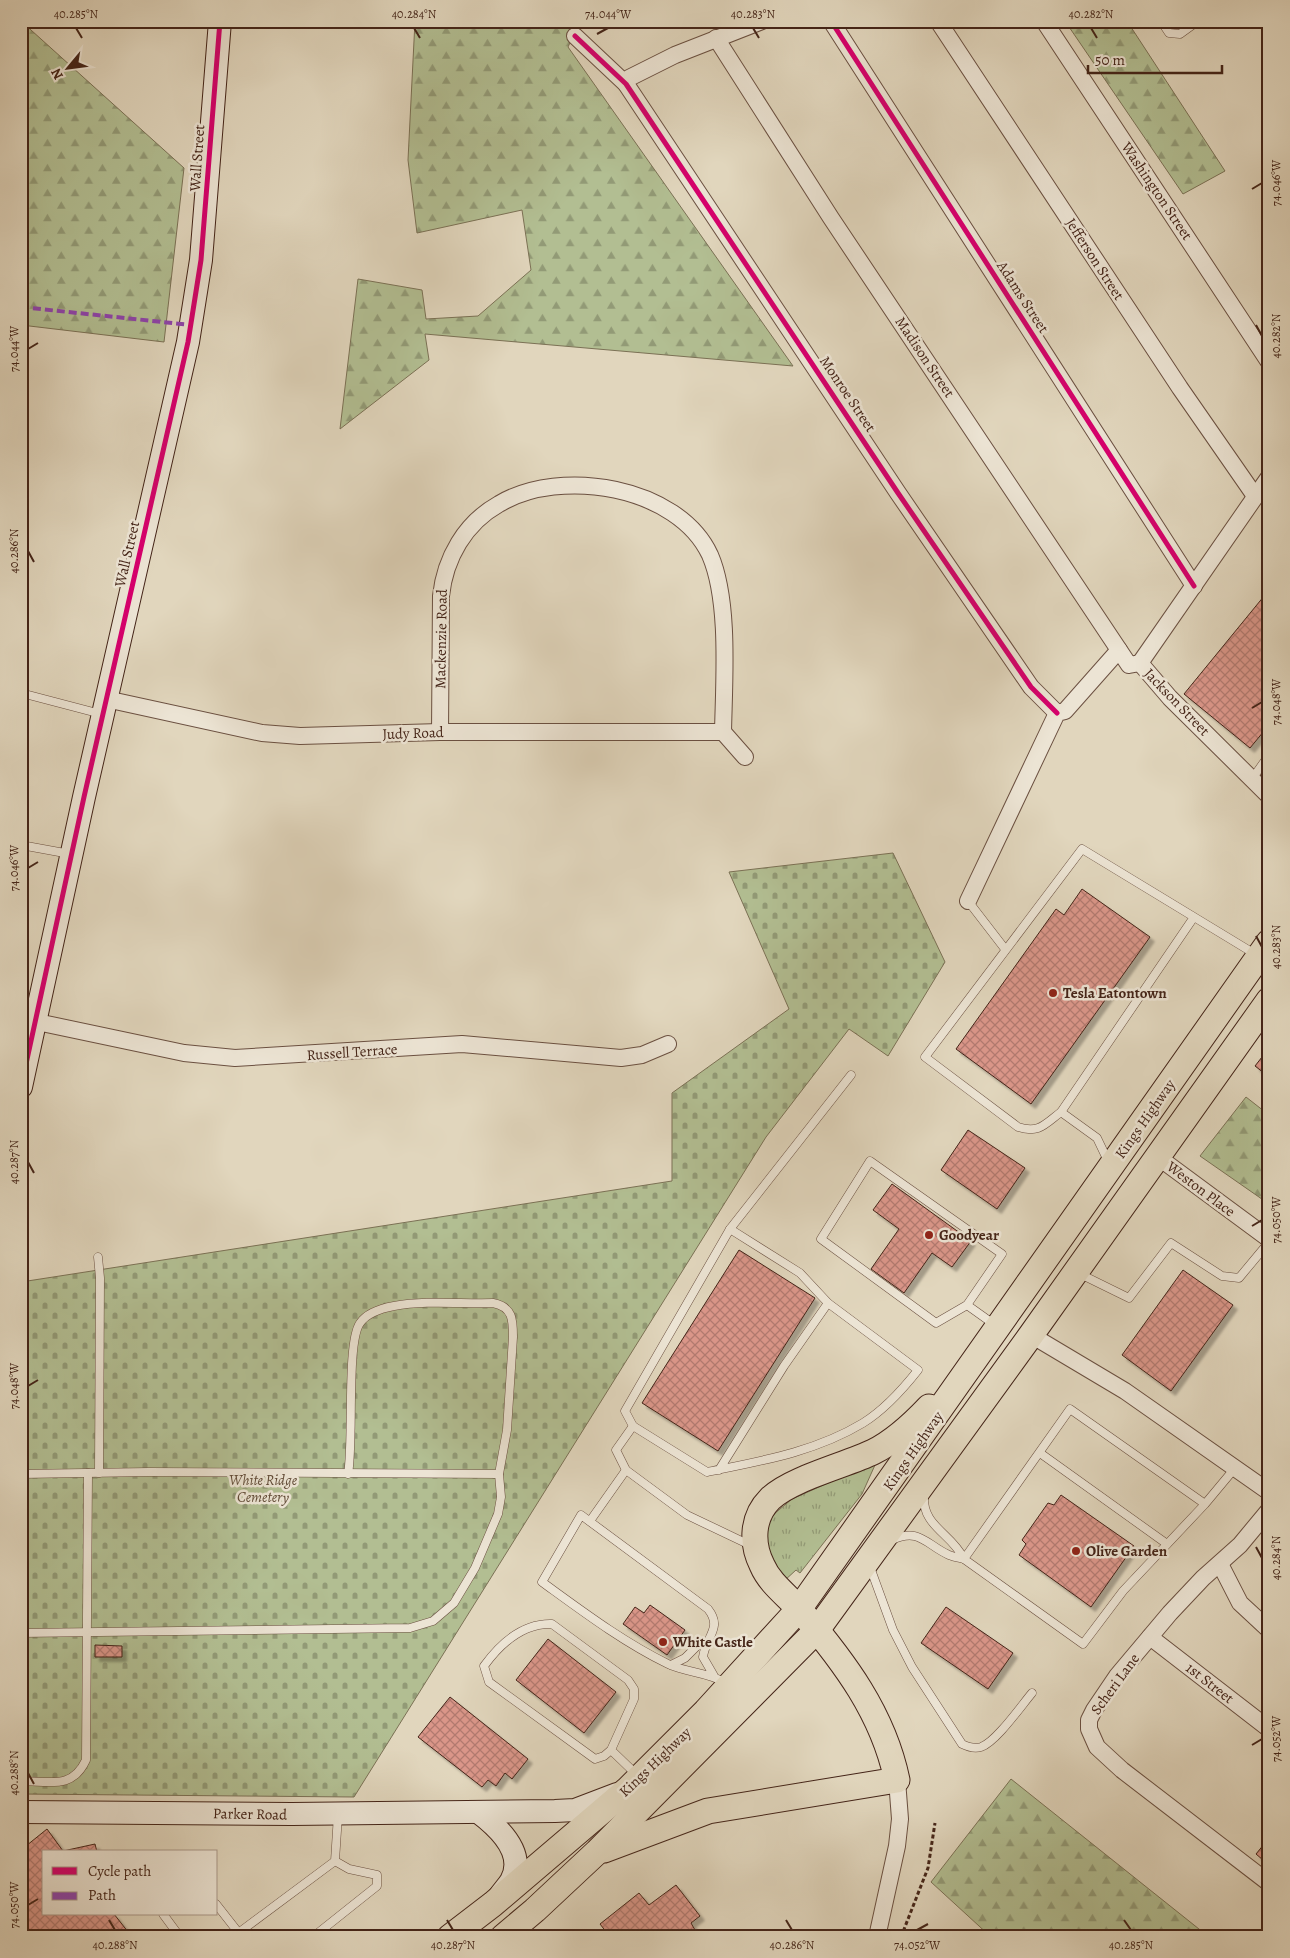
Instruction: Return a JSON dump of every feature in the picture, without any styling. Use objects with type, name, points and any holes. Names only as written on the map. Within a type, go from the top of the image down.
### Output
[{"type":"main road","name":"Kings Highway","points":[[450,1937],[494,1904],[634,1784],[722,1680],[800,1609],[1264,949]]},
{"type":"main road","name":"Kings Highway","points":[[503,1937],[597,1852],[817,1630],[1031,1335],[1269,1000]]},
{"type":"main road","points":[[597,1852],[708,1811],[897,1780],[889,1746],[873,1711],[851,1675],[800,1609],[771,1580],[762,1566],[754,1537],[756,1524],[761,1509],[772,1497],[798,1482],[874,1452],[906,1430],[978,1358]]},
{"type":"street","name":"Wall Street","points":[[21,1087],[37,1022],[104,706],[188,342],[201,260],[220,21]]},
{"type":"street","points":[[626,84],[629,78],[675,54],[716,38],[729,27],[762,21]]},
{"type":"street","name":"Adams Street","points":[[831,21],[1194,586]]},
{"type":"street","name":"Jefferson Street","points":[[938,21],[1180,388],[1255,496]]},
{"type":"street","name":"Washington Street","points":[[1044,21],[1269,362]]},
{"type":"street","name":"Monroe Street","points":[[575,36],[626,84],[898,493],[1031,687],[1057,713]]},
{"type":"street","name":"Madison Street","points":[[716,38],[832,218],[1129,665],[1140,663]]},
{"type":"street","name":"Jackson Street","points":[[1269,477],[1140,663],[1170,698],[1269,796]]},
{"type":"street","name":"Mackenzie Road","points":[[440,732],[441,596],[443,578],[453,552],[469,529],[499,503],[533,490],[565,486],[610,490],[656,502],[687,524],[703,543],[718,578],[722,597],[723,732]]},
{"type":"street","points":[[968,901],[1057,713],[1065,711],[1119,650]]},
{"type":"street","name":"Judy Road","points":[[104,706],[262,733],[338,736],[440,732],[723,732]]},
{"type":"street","points":[[723,732],[745,757]]},
{"type":"street","name":"Russell Terrace","points":[[37,1022],[184,1052],[235,1058],[270,1058],[462,1044],[621,1058],[642,1055],[668,1044]]},
{"type":"street","name":"Weston Place","points":[[1158,1157],[1269,1240]]},
{"type":"street","points":[[1031,1335],[1125,1391],[1269,1492]]},
{"type":"street","name":"Scheri Lane","points":[[1269,1510],[1240,1545],[1190,1592],[1150,1637],[1117,1676],[1089,1720],[1092,1740],[1122,1770],[1269,1883]]},
{"type":"street","points":[[1220,1564],[1240,1602],[1269,1630]]},
{"type":"street","name":"1st Street","points":[[1150,1637],[1269,1729]]},
{"type":"street","points":[[877,1937],[897,1846],[900,1819],[897,1780]]},
{"type":"street","name":"Parker Road","points":[[21,1812],[338,1814],[575,1810],[593,1805],[634,1784]]},
{"type":"street","points":[[478,1812],[498,1827],[509,1843],[515,1858],[512,1879],[494,1904]]},
{"type":"lane","points":[[1161,21],[1169,33],[1180,34],[1198,21]]},
{"type":"lane","points":[[21,693],[104,706]]},
{"type":"lane","points":[[1252,779],[1269,755]]},
{"type":"lane","points":[[21,845],[72,854]]},
{"type":"lane","points":[[1194,917],[1061,1112],[1041,1128],[1030,1131],[1018,1127],[925,1057],[1082,848],[1194,917],[1264,949]]},
{"type":"lane","points":[[968,901],[1005,949]]},
{"type":"lane","points":[[730,1229],[800,1273],[828,1304],[918,1370],[901,1390],[864,1423],[805,1450],[707,1472],[633,1426],[625,1411],[730,1229],[851,1075]]},
{"type":"lane","points":[[1061,1112],[1097,1138],[1111,1167]]},
{"type":"lane","points":[[870,1161],[1002,1254],[967,1305],[936,1323],[821,1239],[870,1161]]},
{"type":"lane","points":[[1076,1272],[1129,1298],[1172,1243],[1222,1276],[1239,1278],[1269,1240]]},
{"type":"lane","points":[[98,1257],[99,1473]]},
{"type":"lane","points":[[21,1633],[420,1627],[433,1621],[454,1604],[475,1568],[498,1514],[501,1497],[500,1474],[507,1430],[513,1321],[510,1311],[502,1305],[494,1303],[410,1304],[392,1306],[366,1317],[360,1323],[353,1351],[351,1456],[348,1474]]},
{"type":"lane","points":[[719,1470],[784,1366],[828,1304]]},
{"type":"lane","points":[[967,1305],[998,1328]]},
{"type":"lane","points":[[964,1559],[1070,1409],[1205,1504]]},
{"type":"lane","points":[[633,1426],[616,1450],[626,1470],[687,1515],[756,1549]]},
{"type":"lane","points":[[1040,1452],[1167,1544]]},
{"type":"lane","points":[[1032,1693],[993,1738],[982,1747],[969,1748],[962,1744],[912,1667],[893,1630],[871,1555],[894,1539],[908,1535],[919,1536],[949,1556],[964,1559],[1083,1644],[1123,1591],[1205,1504],[1235,1468]]},
{"type":"lane","points":[[590,1522],[626,1470]]},
{"type":"lane","points":[[21,1782],[69,1781],[81,1771],[86,1760],[88,1473]]},
{"type":"lane","points":[[21,1474],[500,1474]]},
{"type":"lane","points":[[928,1477],[924,1496],[925,1510],[931,1522],[958,1546],[964,1559]]},
{"type":"lane","points":[[581,1515],[708,1609],[715,1620],[715,1627],[706,1643],[703,1656],[705,1662],[722,1680],[671,1665],[613,1633],[542,1582],[581,1515]]},
{"type":"lane","points":[[552,1624],[628,1680],[634,1689],[634,1698],[610,1750],[604,1756],[595,1759],[489,1682],[484,1666],[496,1650],[516,1634],[531,1626],[552,1624]]},
{"type":"lane","points":[[671,1665],[685,1658],[698,1644],[706,1643]]},
{"type":"lane","points":[[610,1750],[634,1784]]},
{"type":"lane","points":[[218,1907],[236,1935],[335,1861],[338,1814]]},
{"type":"lane","points":[[314,1937],[378,1886],[377,1874],[349,1869],[335,1861]]},
{"type":"lane","points":[[164,1916],[180,1937]]},
{"type":"path","points":[[902,1937],[928,1868],[934,1823]]},
{"type":"green space","points":[[21,21],[184,168],[164,342],[21,325]]},
{"type":"green space","points":[[415,21],[580,21],[568,47],[793,366],[425,334],[429,360],[340,429],[358,279],[422,290],[426,319],[478,316],[531,270],[522,210],[417,233],[408,160]]},
{"type":"green space","points":[[1065,21],[1127,21],[1225,171],[1183,194]]},
{"type":"green space","name":"White Ridge Cemetery","points":[[893,853],[945,962],[888,1056],[849,1029],[766,1137],[354,1797],[21,1794],[21,1282],[672,1181],[672,1093],[789,1009],[729,872]]},
{"type":"green space","points":[[1246,1097],[1269,1115],[1269,1204],[1200,1156]]},
{"type":"green space","points":[[873,1463],[875,1465],[862,1494],[800,1573],[796,1570],[784,1581],[767,1552],[767,1526],[774,1514],[792,1499]]},
{"type":"green space","points":[[1011,1779],[1209,1937],[991,1937],[931,1882]]},
{"type":"building","points":[[1269,590],[1269,725],[1250,748],[1184,694]]},
{"type":"building","name":"Tesla Eatontown","points":[[1082,889],[1150,937],[1031,1104],[956,1049],[1056,909],[1064,915]]},
{"type":"building","points":[[1269,1048],[1269,1077],[1255,1066]]},
{"type":"building","points":[[968,1130],[1025,1168],[997,1209],[941,1170]]},
{"type":"building","name":"Goodyear","points":[[892,1184],[971,1241],[952,1267],[932,1253],[904,1293],[871,1269],[899,1229],[873,1210]]},
{"type":"building","points":[[739,1250],[815,1298],[718,1451],[642,1403]]},
{"type":"building","points":[[1183,1270],[1233,1305],[1171,1391],[1122,1355]]},
{"type":"building","name":"Olive Garden","points":[[1061,1495],[1134,1546],[1091,1607],[1019,1555],[1026,1544],[1022,1540],[1048,1503],[1054,1505]]},
{"type":"building","name":"White Castle","points":[[650,1605],[685,1630],[667,1655],[623,1624],[635,1607],[644,1613]]},
{"type":"building","points":[[946,1607],[1013,1653],[988,1689],[921,1643]]},
{"type":"building","points":[[548,1639],[616,1692],[584,1733],[516,1680]]},
{"type":"building","points":[[95,1645],[122,1646],[122,1657],[95,1657]]},
{"type":"building","points":[[450,1697],[528,1759],[512,1779],[505,1773],[496,1786],[488,1780],[482,1787],[418,1737]]},
{"type":"building","points":[[47,1829],[62,1850],[42,1850],[42,1916],[116,1916],[132,1937],[21,1937],[21,1850]]},
{"type":"building","points":[[1269,1838],[1269,1853],[1263,1860],[1256,1854]]},
{"type":"building","points":[[95,1844],[96,1850],[68,1850]]},
{"type":"building","points":[[676,1885],[700,1916],[691,1923],[699,1937],[610,1937],[600,1924],[639,1893],[649,1905]]},
{"type":"marked path","points":[[21,307],[191,325]]},
{"type":"cycle path","points":[[21,1087],[84,797],[188,342],[201,260],[220,21]]},
{"type":"cycle path","points":[[831,21],[1194,586]]},
{"type":"cycle path","points":[[575,36],[626,84],[898,493],[1031,687],[1057,713]]},
{"type":"place","name":"Tesla Eatontown","points":[[1053,993]]},
{"type":"place","name":"Goodyear","points":[[929,1235]]},
{"type":"place","name":"Olive Garden","points":[[1076,1551]]},
{"type":"place","name":"White Castle","points":[[663,1642]]}]
